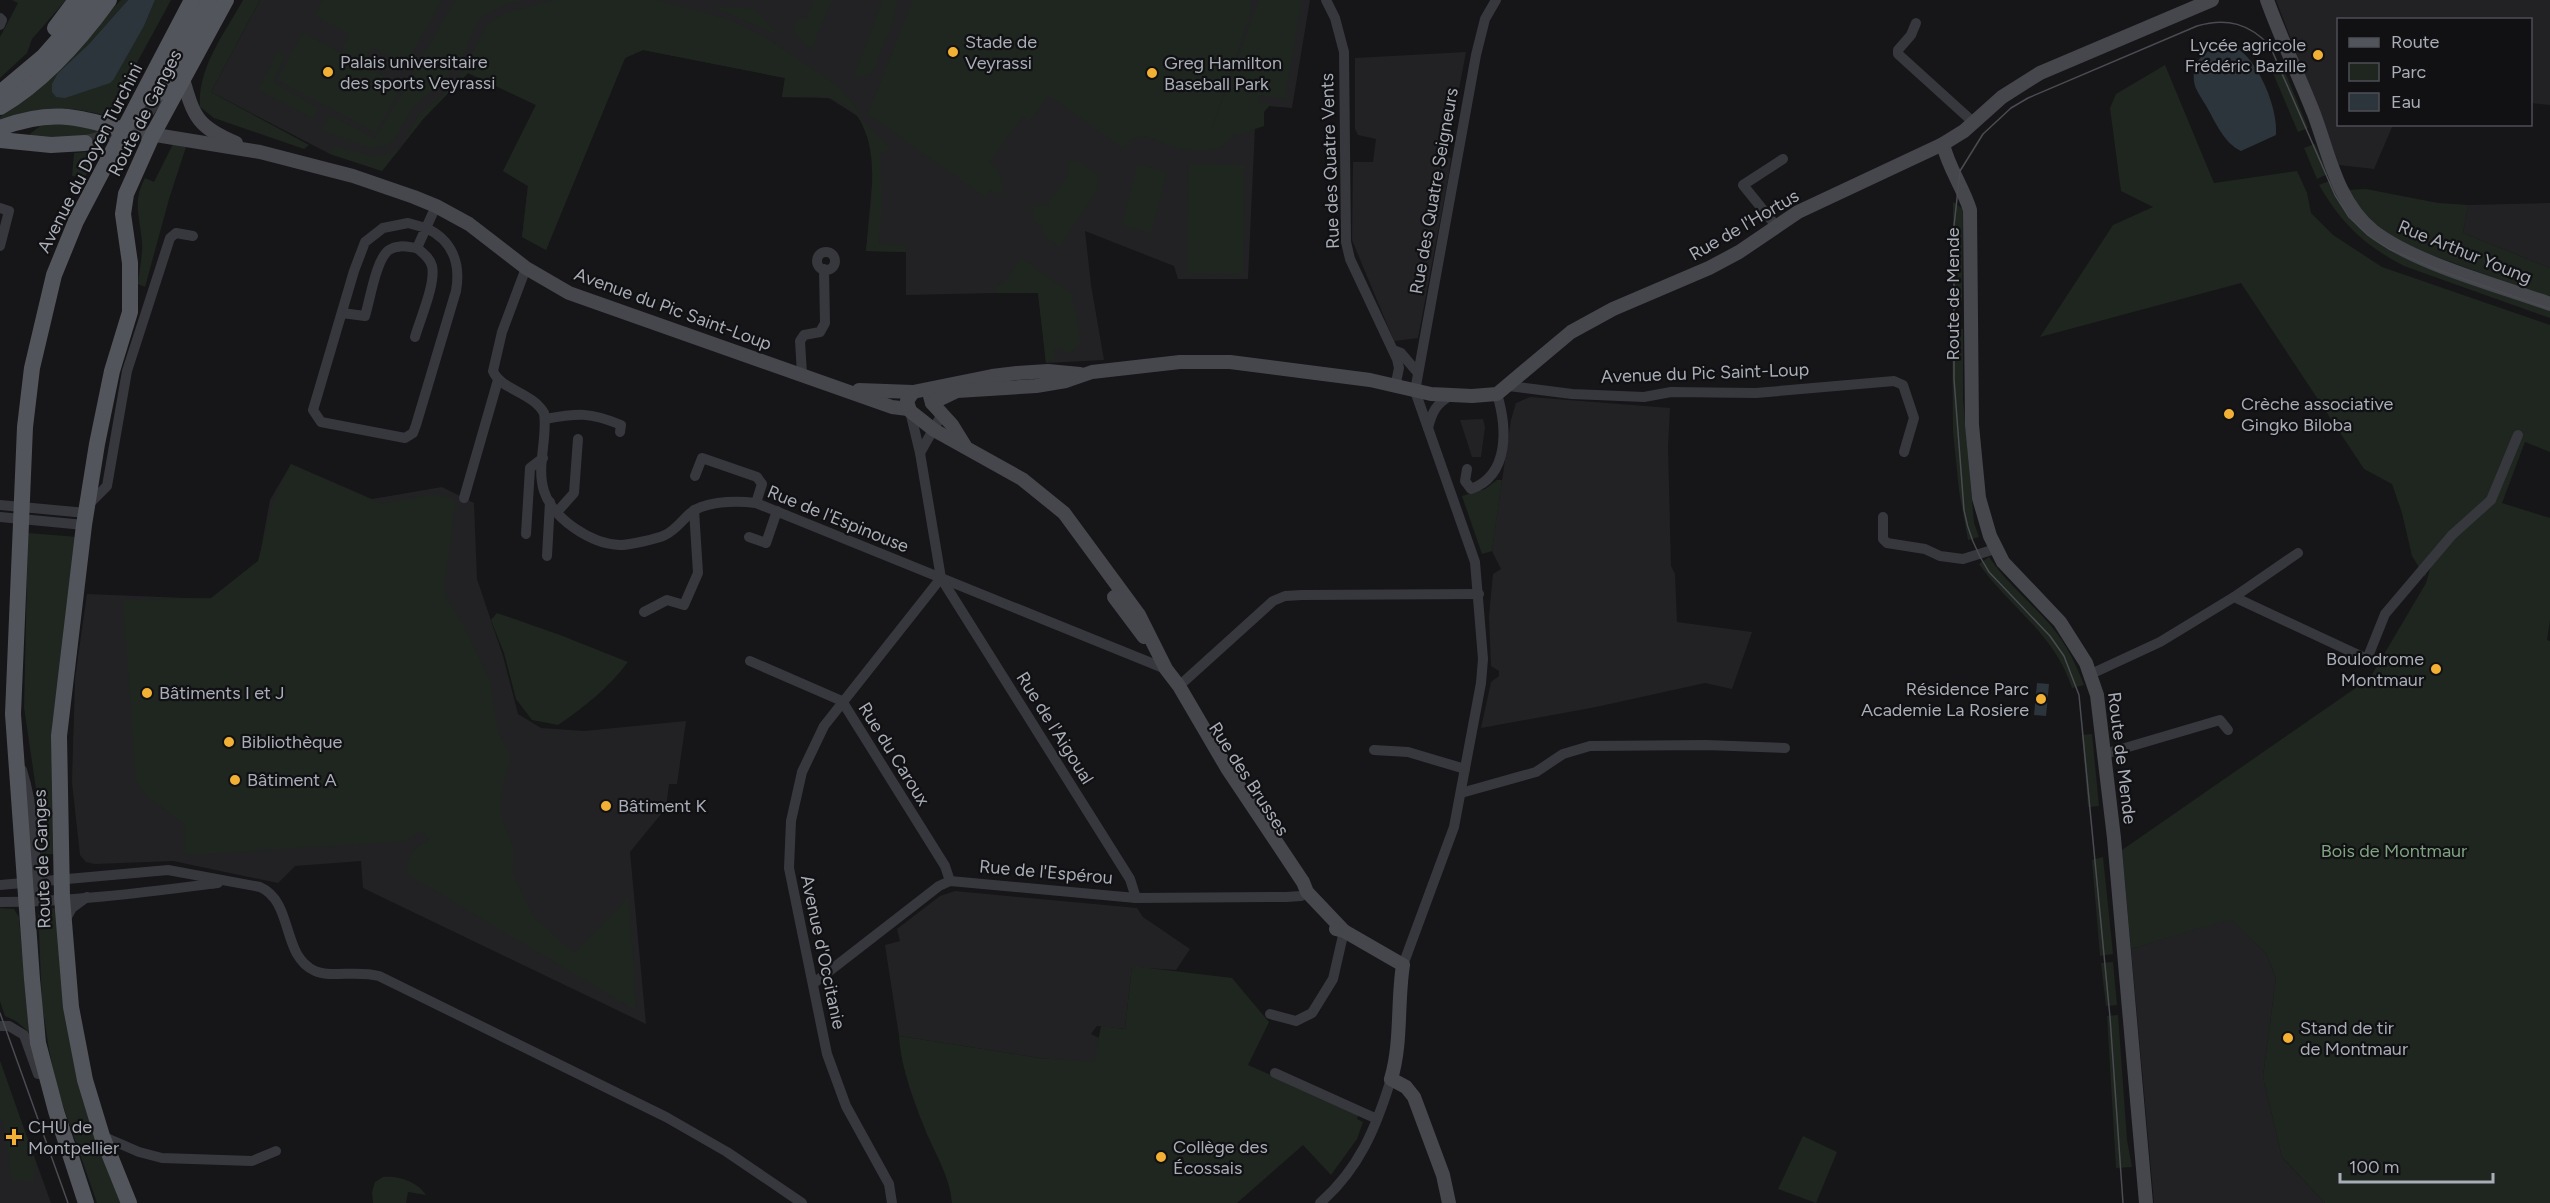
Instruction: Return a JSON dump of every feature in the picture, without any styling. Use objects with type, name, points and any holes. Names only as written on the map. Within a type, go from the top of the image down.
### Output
[{"type":"main road","points":[[0,85],[38,50],[76,0]]},
{"type":"main road","points":[[0,93],[43,57],[93,0]]},
{"type":"main road","points":[[0,107],[34,84],[58,60],[109,0]]},
{"type":"main road","name":"Avenue du Doyen Turchini","points":[[86,1203],[56,1111],[38,1043],[30,882],[13,714],[14,641],[25,427],[32,368],[54,275],[76,221],[192,0]]},
{"type":"main road","points":[[159,93],[209,0]]},
{"type":"main road","name":"Route de Ganges","points":[[129,1203],[102,1136],[85,1080],[71,1007],[61,880],[58,736],[86,515],[115,392],[130,312],[131,279],[124,204],[131,178],[152,136],[226,0]]},
{"type":"main road","points":[[1943,144],[2002,97],[2040,73],[2212,0]]},
{"type":"main road","name":"Rue Arthur Young","points":[[2267,0],[2315,117],[2325,151],[2339,185],[2346,198],[2371,229],[2394,245],[2426,260],[2550,304]]},
{"type":"main road","name":"Avenue du Pic Saint-Loup","points":[[183,79],[195,115],[206,129],[260,152]]},
{"type":"main road","points":[[8,140],[44,115]]},
{"type":"main road","points":[[0,128],[24,119],[44,115],[64,116],[125,130]]},
{"type":"main road","name":"Avenue du Pic Saint-Loup","points":[[125,130],[260,152],[353,176],[436,206],[469,224],[526,268],[569,293],[892,407],[910,411]]},
{"type":"main road","points":[[8,140],[51,145],[85,143]]},
{"type":"main road","name":"Rue de l'Hortus","points":[[1503,390],[1539,356],[1571,332],[1613,309],[1709,268],[1739,252],[1798,212],[1943,144]]},
{"type":"main road","name":"Route de Mende","points":[[1943,144],[1946,158],[1961,185],[1970,210],[1972,424],[1983,517],[1995,549],[2017,578],[2060,622],[2083,657],[2097,695],[2105,756],[2146,1203]]},
{"type":"main road","name":"Avenue du Pic Saint-Loup","points":[[850,391],[917,391],[1017,373],[1048,371],[1085,374],[1180,362],[1230,362],[1370,380],[1415,391],[1450,396],[1503,390]]},
{"type":"main road","name":"Avenue du Pic Saint-Loup","points":[[932,403],[957,391],[1036,386],[1066,381],[1085,374]]},
{"type":"main road","points":[[917,391],[930,396],[932,403],[927,413],[920,415],[910,411],[908,398],[917,391]]},
{"type":"main road","name":"Rue des Brusses","points":[[932,403],[965,446]]},
{"type":"main road","name":"Rue des Brusses","points":[[910,411],[934,430],[965,446],[1041,493],[1064,513],[1139,615],[1172,678],[1223,761],[1303,882],[1307,892],[1344,931],[1403,965]]},
{"type":"main road","points":[[1403,965],[1398,1004],[1396,1059],[1391,1079],[1406,1087],[1414,1097],[1443,1175],[1449,1203]]},
{"type":"street","name":"Rue des Quatre Vents","points":[[1326,0],[1335,18],[1344,52],[1346,242],[1350,259],[1397,352],[1418,373]]},
{"type":"street","name":"Rue des Quatre Seigneurs","points":[[1415,391],[1476,55],[1485,19],[1496,0]]},
{"type":"street","points":[[0,18],[2,20],[0,25]]},
{"type":"street","points":[[1916,23],[1911,34],[1898,50],[1898,54],[1973,122]]},
{"type":"street","points":[[1777,227],[1743,184],[1783,159]]},
{"type":"street","points":[[417,248],[436,206]]},
{"type":"street","points":[[0,208],[9,211],[0,246]]},
{"type":"street","points":[[408,223],[426,228],[438,234],[448,244],[457,262],[459,276],[413,433],[405,438],[321,422],[313,410],[365,242],[383,228],[408,223]]},
{"type":"street","name":"Route de Ganges","points":[[115,392],[170,238],[176,233],[193,236]]},
{"type":"street","points":[[342,313],[365,316],[379,266],[388,250],[401,246],[417,248],[428,257],[432,267],[432,280],[415,337]]},
{"type":"street","points":[[526,268],[515,292],[497,348],[493,371],[498,380],[539,404],[545,419],[581,413],[603,417],[621,425],[620,432]]},
{"type":"street","points":[[802,374],[800,341],[804,335],[820,332],[825,322],[824,269]]},
{"type":"street","points":[[1397,352],[1423,344]]},
{"type":"street","name":"Rue des Quatre Vents","points":[[1395,387],[1399,368],[1397,352]]},
{"type":"street","points":[[464,498],[498,380]]},
{"type":"street","name":"Avenue du Pic Saint-Loup","points":[[1503,390],[1644,397],[1671,392],[1756,393],[1894,381],[1903,385],[1914,418],[1904,452]]},
{"type":"street","points":[[1467,470],[1465,481],[1471,489],[1484,484],[1493,476],[1497,467],[1505,420],[1503,390]]},
{"type":"street","points":[[1403,965],[1451,837],[1481,684],[1483,659],[1475,562],[1415,391]]},
{"type":"street","points":[[1428,428],[1436,407],[1450,396]]},
{"type":"street","points":[[910,411],[920,453],[941,578]]},
{"type":"street","points":[[920,453],[942,414]]},
{"type":"street","name":"Rue de l'Espinouse","points":[[545,419],[544,490],[557,512],[589,536],[621,545],[665,535],[694,510],[715,504],[756,503],[941,578],[1172,678]]},
{"type":"street","points":[[2234,597],[2367,659],[2385,614],[2452,535],[2491,500],[2518,435]]},
{"type":"street","points":[[557,512],[573,493],[578,439]]},
{"type":"street","name":"Rue de l'Espinouse","points":[[526,534],[530,468],[543,458]]},
{"type":"street","points":[[695,476],[702,458],[758,478],[762,484],[756,503]]},
{"type":"street","points":[[547,556],[550,502]]},
{"type":"street","points":[[0,505],[20,512]]},
{"type":"street","points":[[644,612],[665,601],[684,606],[698,573],[694,510]]},
{"type":"street","points":[[749,537],[766,543],[777,511]]},
{"type":"street","points":[[0,517],[20,512],[86,515]]},
{"type":"street","points":[[1883,517],[1883,539],[1887,543],[1925,549],[1940,556],[1963,559],[1995,549]]},
{"type":"street","points":[[2091,674],[2160,642],[2234,597],[2298,553]]},
{"type":"street","name":"Avenue d'Occitanie","points":[[892,1203],[890,1184],[856,1127],[833,1075],[789,868],[791,821],[797,788],[810,753],[824,726],[941,578]]},
{"type":"street","name":"Rue de l'Aigoual","points":[[941,578],[1130,879],[1136,898]]},
{"type":"street","points":[[1172,678],[1281,597],[1479,594]]},
{"type":"street","name":"Rue du Caroux","points":[[750,661],[842,701],[945,866],[950,881]]},
{"type":"street","points":[[2105,756],[2108,753],[2220,720],[2228,730]]},
{"type":"street","points":[[1461,793],[1536,772],[1563,753],[1590,746],[1706,745],[1785,748]]},
{"type":"street","points":[[1374,750],[1408,752],[1465,769]]},
{"type":"street","points":[[61,857],[71,871],[94,878]]},
{"type":"street","points":[[0,885],[168,870],[228,882],[251,884],[269,892],[277,902],[297,955],[312,970],[327,974],[364,972],[379,976],[666,1117],[727,1152],[802,1203]]},
{"type":"street","points":[[814,983],[939,886],[950,881]]},
{"type":"street","name":"Rue de l'Espérou","points":[[950,881],[1136,898],[1286,897],[1301,896],[1307,892]]},
{"type":"street","points":[[0,902],[87,897],[228,882]]},
{"type":"street","points":[[64,922],[72,908],[87,897]]},
{"type":"street","points":[[1270,1014],[1296,1021],[1312,1013],[1333,979],[1344,931]]},
{"type":"street","points":[[0,1026],[9,1026],[24,1035],[29,1043],[42,1086],[56,1111]]},
{"type":"street","points":[[1275,1073],[1377,1119]]},
{"type":"street","points":[[1320,1203],[1346,1178],[1359,1158],[1377,1119],[1391,1079]]},
{"type":"street","points":[[102,1136],[139,1152],[162,1158],[252,1161],[276,1151]]},
{"type":"street","points":[[73,1166],[79,1203]]},
{"type":"shaded area","points":[[260,0],[1310,0],[1292,108],[1256,105],[1248,279],[1178,279],[1174,266],[1085,231],[1091,285],[1104,360],[1046,363],[1038,292],[906,295],[906,252],[866,251],[873,173],[871,146],[859,117],[829,98],[782,97],[785,78],[643,50],[625,58],[546,250],[522,237],[528,186],[503,171],[536,105],[468,73],[424,118],[382,171],[330,154],[211,92]]},
{"type":"shaded area","name":"Lycée agricole Frédéric Bazille","points":[[2276,0],[2550,0],[2550,105],[2532,103],[2532,18],[2337,18],[2337,126],[2393,126],[2374,169],[2339,165]]},
{"type":"shaded area","points":[[1466,52],[1446,157],[1451,158],[1449,174],[1418,338],[1394,341],[1352,240],[1353,162],[1373,162],[1376,139],[1358,135],[1355,129],[1355,58]]},
{"type":"shaded area","points":[[2550,203],[2550,268],[2463,233],[2468,205]]},
{"type":"shaded area","points":[[1530,397],[1670,408],[1668,447],[1671,566],[1675,574],[1677,622],[1752,632],[1732,689],[1705,683],[1596,707],[1481,728],[1491,682],[1499,676],[1499,671],[1491,666],[1489,616],[1493,574],[1501,569],[1492,551],[1497,514],[1511,420],[1516,403]]},
{"type":"shaded area","points":[[1483,419],[1485,427],[1481,457],[1472,457],[1460,420]]},
{"type":"shaded area","points":[[291,464],[372,499],[442,487],[474,503],[477,579],[503,656],[518,714],[541,728],[584,731],[686,721],[677,784],[669,784],[666,808],[630,852],[646,1024],[363,888],[361,861],[295,866],[278,883],[173,861],[95,864],[86,862],[80,855],[72,783],[75,678],[87,594],[211,599],[259,560],[270,500]]},
{"type":"shaded area","points":[[955,891],[1137,908],[1143,917],[1190,949],[1176,970],[1132,967],[1125,1029],[1097,1026],[1091,1034],[1099,1038],[1095,1063],[1040,1058],[899,1036],[885,945],[900,941],[897,929],[940,896]]},
{"type":"shaded area","points":[[2230,918],[2266,953],[2276,978],[2263,1077],[2282,1157],[2325,1203],[2154,1203],[2131,949]]},
{"type":"shaded area","name":"CHU de Montpellier","points":[[0,1061],[18,1112],[51,1203],[0,1203]]},
{"type":"green space","points":[[12,0],[66,0],[32,39],[27,53],[0,78],[0,37],[18,3]]},
{"type":"green space","points":[[121,0],[128,0],[89,44],[58,73],[114,79],[144,26],[155,0],[171,0],[108,116],[78,110],[54,109],[30,112],[0,121],[0,117],[48,78]]},
{"type":"green space","points":[[243,0],[260,0],[211,92],[309,145],[304,149],[214,118],[200,107],[200,93],[208,65]]},
{"type":"green space","name":"Palais universitaire des sports Veyrassi","points":[[323,0],[442,0],[405,65],[372,47],[363,64],[401,86],[376,133],[277,80],[303,32],[341,53],[350,35],[315,15]]},
{"type":"green space","points":[[455,0],[522,0],[503,5],[478,19],[463,56],[439,86],[410,112],[394,140],[388,145],[370,148],[322,130],[330,115],[375,139]]},
{"type":"green space","points":[[553,0],[657,0],[730,20],[765,37],[838,86],[852,102],[864,123],[889,148],[880,154],[882,203],[879,244],[907,246],[906,252],[866,251],[872,163],[861,121],[848,107],[823,97],[782,97],[785,78],[643,50],[625,58],[546,250],[522,237],[528,186],[503,171],[536,105],[468,73],[424,118],[382,171],[330,154],[334,146],[374,157],[391,154],[402,145],[420,113],[437,100],[462,73],[487,25],[504,14]]},
{"type":"green space","points":[[814,0],[832,0],[811,50],[793,30],[799,17],[806,20]]},
{"type":"green space","points":[[883,0],[897,0],[893,22],[872,73],[853,78]]},
{"type":"green space","points":[[913,0],[1252,0],[1250,16],[1211,131],[1259,0],[1302,0],[1285,99],[1259,95],[1258,103],[1271,104],[1264,112],[1264,126],[1234,136],[1220,148],[1199,151],[1173,147],[1145,136],[1131,139],[1123,148],[1048,95],[1030,121],[1023,116],[989,163],[998,170],[1003,189],[999,195],[990,190],[985,197],[868,114]]},
{"type":"green space","points":[[712,6],[754,9],[780,36]]},
{"type":"green space","points":[[278,52],[285,56],[273,82],[318,108],[314,119],[258,90]]},
{"type":"green space","name":"Bois de Montmaur","points":[[2165,65],[2214,183],[2297,171],[2307,193],[2311,213],[2333,235],[2382,267],[2550,325],[2550,452],[2525,442],[2502,503],[2550,518],[2550,620],[2547,640],[2550,641],[2550,1203],[2325,1203],[2282,1157],[2263,1077],[2276,978],[2266,953],[2230,919],[2131,949],[2122,850],[2370,678],[2426,583],[2432,562],[2425,577],[2412,556],[2402,513],[2392,484],[2364,469],[2241,283],[2040,337],[2113,225],[2153,207],[2121,191],[2110,108],[2116,94]]},
{"type":"green space","points":[[2283,67],[2308,128],[2298,132],[2273,73]]},
{"type":"green space","points":[[49,119],[100,128],[95,137],[34,138],[30,134]]},
{"type":"green space","points":[[173,144],[186,147],[145,287],[138,284],[142,247],[138,210],[139,195],[145,178],[154,182]]},
{"type":"green space","points":[[2315,144],[2328,174],[2317,179],[2304,148]]},
{"type":"green space","points":[[99,151],[85,177],[72,176],[74,153]]},
{"type":"green space","points":[[1068,162],[1079,162],[1097,174],[1098,188],[1060,247],[1044,236],[1042,226],[1034,221],[1032,207],[1049,205],[1049,201],[1069,175]]},
{"type":"green space","points":[[1138,164],[1167,172],[1151,233],[1122,225]]},
{"type":"green space","points":[[1189,164],[1244,165],[1243,274],[1187,273]]},
{"type":"green space","points":[[2334,179],[2368,231],[2550,307],[2550,318],[2404,266],[2377,250],[2345,222],[2319,185]]},
{"type":"green space","points":[[2366,189],[2438,203],[2468,205],[2463,233],[2550,268],[2550,298],[2412,248],[2387,235],[2362,213],[2346,190]]},
{"type":"green space","points":[[1953,202],[1963,209],[1962,301],[1953,300]]},
{"type":"green space","points":[[1021,258],[1072,294],[1081,341],[1075,349],[1066,354],[1059,348],[1054,349],[1056,358],[1046,363],[1038,293],[997,293],[997,286],[1006,281]]},
{"type":"green space","points":[[1952,329],[1963,329],[1963,399],[1974,523],[1979,537],[1968,540],[1959,491],[1953,431]]},
{"type":"green space","points":[[291,464],[381,504],[435,494],[456,501],[444,587],[448,601],[463,625],[489,678],[499,734],[511,757],[503,785],[501,813],[513,847],[512,872],[533,916],[574,953],[629,897],[635,1010],[407,874],[408,861],[412,852],[430,839],[419,831],[405,841],[188,855],[185,853],[184,824],[147,796],[136,781],[123,600],[211,598],[258,561],[273,502]]},
{"type":"green space","points":[[1497,480],[1502,480],[1492,551],[1482,554],[1462,496],[1485,489]]},
{"type":"green space","points":[[28,533],[78,537],[52,727],[59,854],[40,854],[36,789],[24,707]]},
{"type":"green space","points":[[1989,557],[2057,634],[2078,669],[2084,685],[2072,688],[2064,669],[2043,636],[1979,564]]},
{"type":"green space","points":[[497,613],[628,662],[596,696],[558,725],[532,720],[516,699],[504,653],[491,620]]},
{"type":"green space","points":[[2092,734],[2099,806],[2088,807],[2082,735]]},
{"type":"green space","points":[[2103,857],[2113,954],[2100,956],[2092,860]]},
{"type":"green space","points":[[0,908],[14,909],[19,917],[29,1032],[16,1021],[5,1016],[0,1001]]},
{"type":"green space","points":[[57,908],[65,990],[123,1203],[97,1203],[58,1091],[42,1004],[38,910]]},
{"type":"green space","points":[[2113,962],[2117,1005],[2106,1006],[2101,963]]},
{"type":"green space","points":[[1132,966],[1232,978],[1269,1022],[1248,1065],[1359,1114],[1357,1119],[1363,1122],[1357,1139],[1331,1175],[1303,1145],[1237,1203],[952,1203],[946,1176],[909,1086],[899,1036],[1040,1058],[1094,1062],[1101,1026],[1125,1029]]},
{"type":"green space","points":[[2118,1015],[2127,1140],[2132,1167],[2116,1168],[2107,1016]]},
{"type":"green space","points":[[0,1061],[36,1163],[33,1182],[12,1180],[3,1122],[0,1117]]},
{"type":"green space","points":[[1803,1136],[1837,1152],[1816,1203],[1778,1189]]},
{"type":"green space","points":[[383,1177],[407,1180],[418,1186],[426,1195],[408,1192],[406,1203],[373,1203],[372,1192],[375,1182]]},
{"type":"water","points":[[128,0],[155,0],[144,26],[114,79],[110,83],[65,98],[56,97],[52,92],[52,84],[58,73],[89,44]]},
{"type":"water","points":[[2228,44],[2248,58],[2264,82],[2276,124],[2276,135],[2241,151],[2226,139],[2195,86],[2195,69],[2201,57],[2206,52]]},
{"type":"water","name":"Résidence Parc Academie La Rosiere","points":[[2037,683],[2049,684],[2046,716],[2034,715]]},
{"type":"tunnel","points":[[85,143],[119,133],[137,121],[159,93]]},
{"type":"tram line","points":[[2123,1203],[2110,1017],[2079,695],[2064,656],[2050,636],[1984,565],[1970,535],[1964,510],[1954,379],[1954,226],[1960,171],[1983,134],[2011,108],[2028,98],[2197,26],[2218,22],[2237,24],[2254,32],[2270,46],[2335,195],[2349,217],[2368,235],[2389,249],[2438,270],[2550,309]]},
{"type":"tram line","points":[[0,1013],[68,1203]]},
{"type":"place","name":"Stade de Veyrassi","points":[[953,52]]},
{"type":"place","name":"Lycée agricole Frédéric Bazille","points":[[2318,55]]},
{"type":"place","name":"Palais universitaire des sports Veyrassi","points":[[328,72]]},
{"type":"place","name":"Greg Hamilton Baseball Park","points":[[1152,73]]},
{"type":"place","name":"Crèche associative Gingko Biloba","points":[[2229,414]]},
{"type":"place","name":"Boulodrome Montmaur","points":[[2436,669]]},
{"type":"place","name":"Bâtiments I et J","points":[[147,693]]},
{"type":"place","name":"Résidence Parc Academie La Rosiere","points":[[2041,699]]},
{"type":"place","name":"Bibliothèque","points":[[229,742]]},
{"type":"place","name":"Bâtiment A","points":[[235,780]]},
{"type":"place","name":"Bâtiment K","points":[[606,806]]},
{"type":"place","name":"Stand de tir de Montmaur","points":[[2288,1038]]},
{"type":"place","name":"CHU de Montpellier","points":[[14,1137]]},
{"type":"place","name":"Collège des Écossais","points":[[1161,1157]]}]
